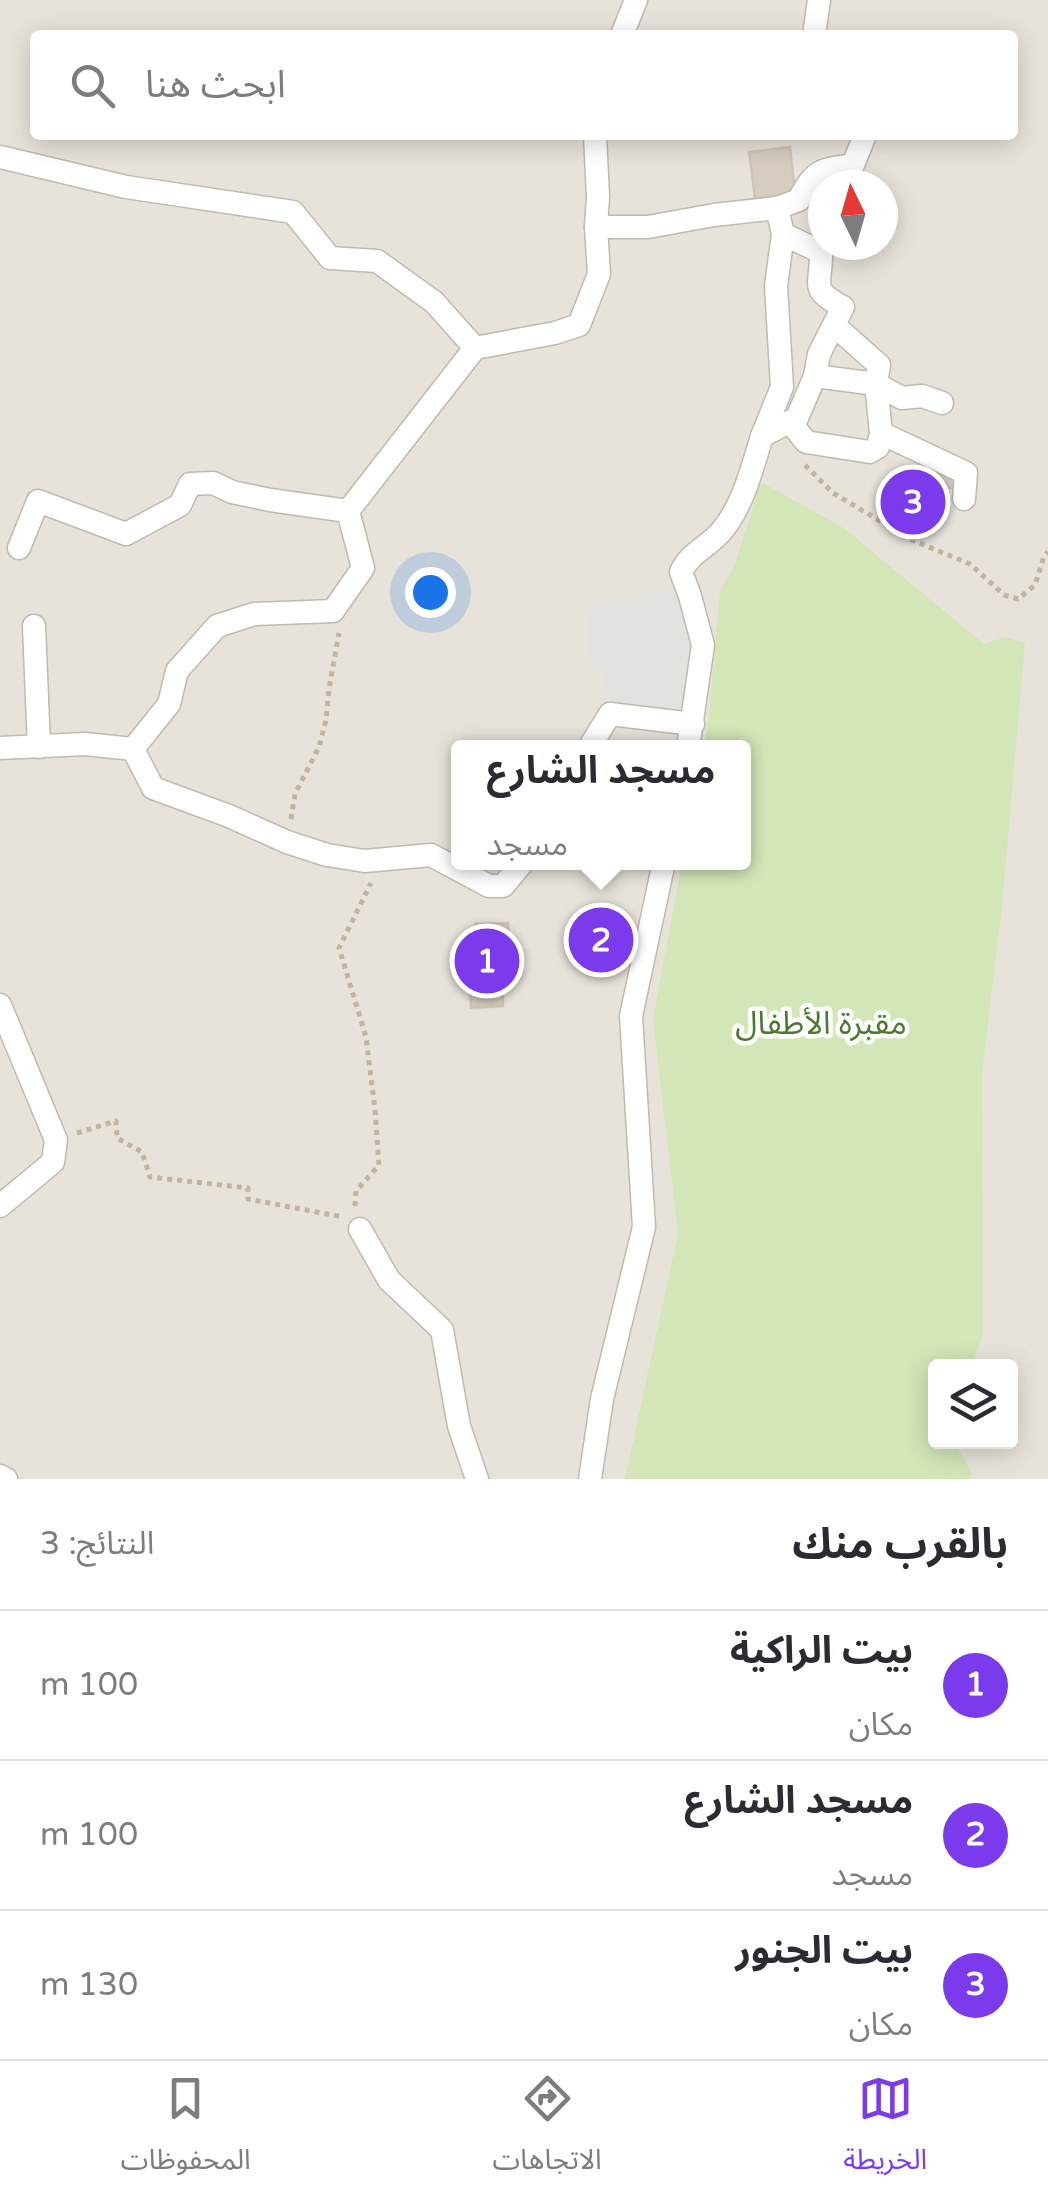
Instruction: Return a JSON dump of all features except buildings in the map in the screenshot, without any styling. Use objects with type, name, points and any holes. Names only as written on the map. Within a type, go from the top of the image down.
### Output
[{"type":"street","points":[[624,30],[636,0]]},
{"type":"street","points":[[815,30],[819,0]]},
{"type":"street","points":[[348,511],[474,348],[579,325],[599,274],[594,140]]},
{"type":"street","points":[[596,227],[648,227],[777,208],[799,200],[808,182],[822,168],[853,165],[863,140]]},
{"type":"street","points":[[0,158],[126,188],[293,212],[330,258],[377,261],[434,302],[474,348]]},
{"type":"street","points":[[595,740],[610,714],[691,736],[703,645],[681,572],[686,560],[721,532],[732,516],[782,387],[776,286],[783,234],[777,208]]},
{"type":"street","points":[[783,234],[821,252],[817,284],[823,296],[842,307],[819,354],[799,432]]},
{"type":"street","points":[[762,436],[799,432],[870,452],[878,447],[879,365],[835,326]]},
{"type":"street","points":[[815,376],[876,384],[902,398],[922,396],[942,403]]},
{"type":"street","points":[[881,433],[966,472],[964,499]]},
{"type":"street","points":[[19,548],[38,501],[126,534],[180,505],[190,484],[212,483],[232,492],[270,500],[348,511]]},
{"type":"street","points":[[133,749],[169,704],[177,671],[217,626],[254,614],[332,611],[363,568],[348,511]]},
{"type":"street","points":[[34,626],[39,747]]},
{"type":"street","points":[[0,748],[85,744],[133,749]]},
{"type":"street","points":[[133,749],[152,788],[287,842],[327,856],[365,861],[432,855],[451,866]]},
{"type":"street","points":[[459,870],[488,886],[503,886],[518,870]]},
{"type":"street","points":[[590,1479],[602,1399],[644,1227],[631,1016],[662,870]]},
{"type":"street","points":[[0,1005],[56,1140],[53,1162],[0,1206]]},
{"type":"street","points":[[360,1229],[390,1280],[442,1330],[458,1426],[477,1479]]},
{"type":"path","points":[[799,432],[805,465],[833,494],[912,540],[970,564],[1004,594],[1018,599],[1036,585],[1048,552]]},
{"type":"path","points":[[287,842],[296,794],[319,747],[326,720],[339,630],[332,611]]},
{"type":"path","points":[[56,1140],[116,1122],[117,1138],[142,1152],[150,1177],[248,1188],[248,1199],[354,1219],[356,1192],[379,1165],[366,1037],[339,948],[372,880],[365,861]]},
{"type":"shaded area","points":[[0,0],[1048,0],[1048,1479],[0,1479]]},
{"type":"shaded area","points":[[678,587],[686,606],[691,645],[683,718],[602,706],[604,674],[589,673],[587,606]]},
{"type":"green space","name":"مقبرة الأطفال","points":[[761,482],[845,529],[984,644],[1005,637],[1025,643],[1002,906],[982,1073],[983,1336],[973,1359],[928,1359],[928,1449],[958,1449],[972,1473],[970,1479],[625,1479],[678,1234],[653,1019],[681,870],[751,870],[751,740],[705,740],[720,591],[735,564]]},
{"type":"place","name":"بيت الجنور","points":[[913,502]]},
{"type":"place","name":"مسجد الشارع","points":[[601,940]]},
{"type":"place","name":"بيت الراكية","points":[[487,961]]}]
